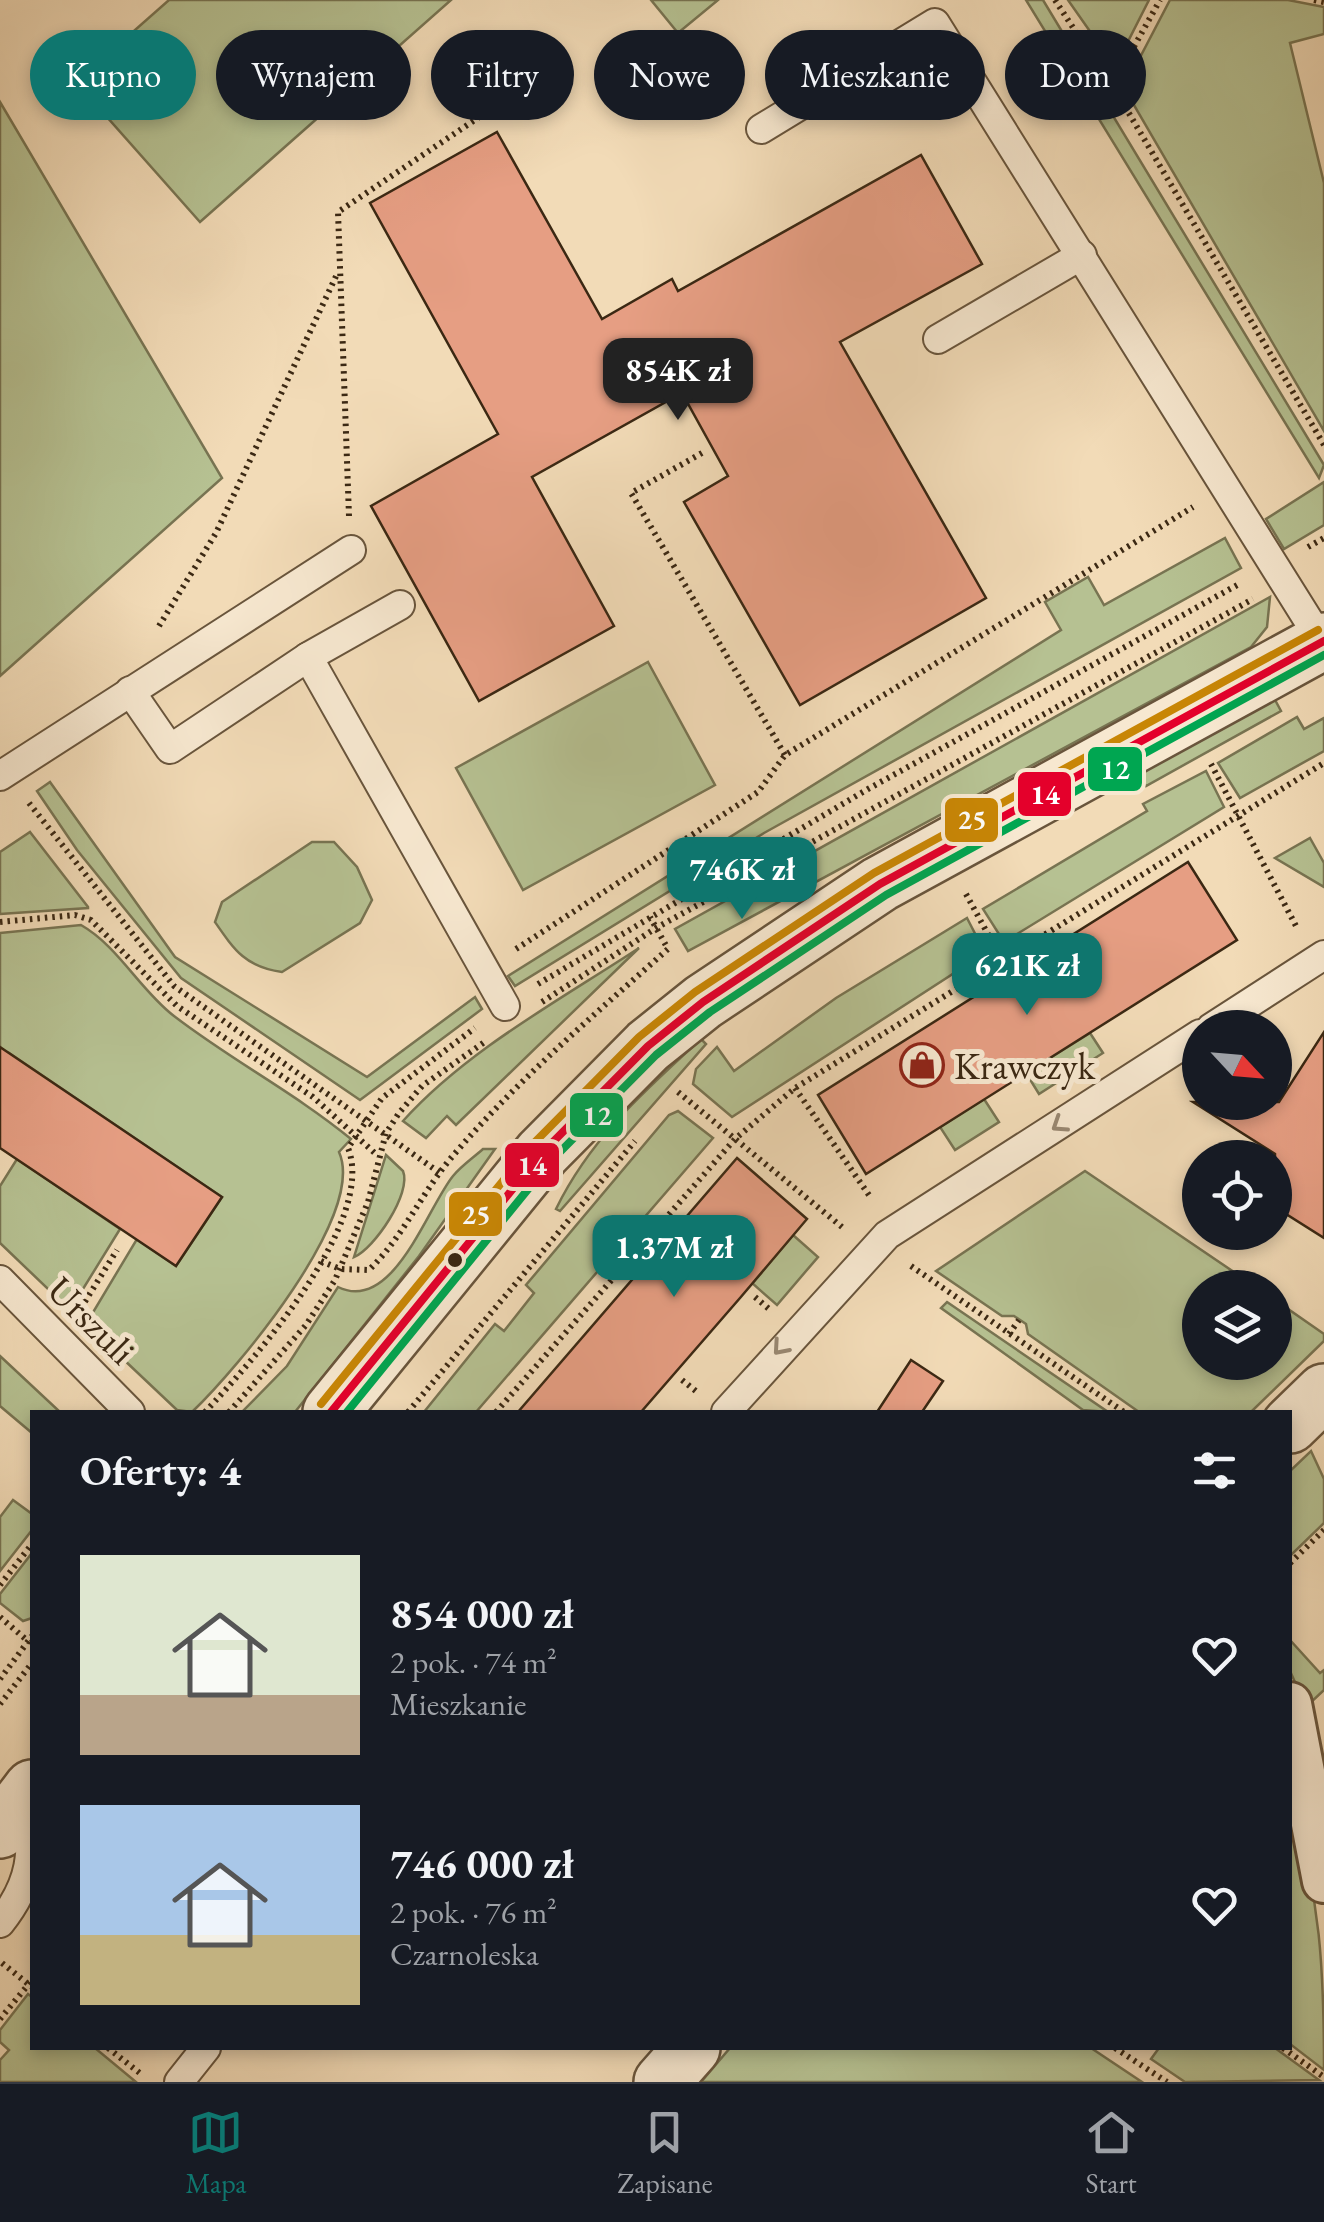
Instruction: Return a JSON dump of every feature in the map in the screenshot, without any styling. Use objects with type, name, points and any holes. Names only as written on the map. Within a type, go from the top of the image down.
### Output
[{"type":"street","points":[[333,1410],[542,1153],[648,1046],[702,1002],[880,884],[1323,641]]},
{"type":"street","points":[[1292,1423],[1324,1392]]},
{"type":"street","points":[[1303,1719],[1324,1881]]},
{"type":"street","points":[[662,2082],[690,2050]]},
{"type":"lane","points":[[761,129],[936,22],[1323,641]]},
{"type":"lane","points":[[938,338],[1082,256]]},
{"type":"lane","points":[[4,773],[351,550]]},
{"type":"lane","points":[[120,697],[170,749],[308,657],[400,604]]},
{"type":"lane","points":[[308,657],[505,1006]]},
{"type":"lane","points":[[1234,1010],[1314,948]]},
{"type":"lane","points":[[728,1410],[878,1243],[1182,1046]]},
{"type":"lane","name":"Urszuli","points":[[0,1280],[128,1410]]},
{"type":"lane","points":[[0,1922],[22,1894],[30,1870],[21,1804]]},
{"type":"lane","points":[[179,2082],[204,2050]]},
{"type":"path","points":[[1055,0],[1075,30]]},
{"type":"path","points":[[1143,30],[1160,0]]},
{"type":"path","points":[[1314,0],[1324,2]]},
{"type":"path","points":[[351,550],[338,212],[476,120]]},
{"type":"path","points":[[1132,120],[1324,445]]},
{"type":"path","points":[[120,697],[216,533],[340,269]]},
{"type":"path","points":[[702,453],[631,494],[785,754]]},
{"type":"path","points":[[485,969],[758,792],[785,754],[1228,487]]},
{"type":"path","points":[[211,1410],[300,1301],[354,1180],[348,1148],[382,1098],[505,1006],[650,917],[885,780],[1324,538]]},
{"type":"path","points":[[1208,759],[1314,948]]},
{"type":"path","points":[[498,1410],[735,1139],[795,1088],[1324,763]]},
{"type":"path","points":[[4,773],[123,927],[174,986],[440,1173]]},
{"type":"path","points":[[962,889],[1001,958]]},
{"type":"path","points":[[0,922],[76,915],[90,920],[178,1006],[313,1097],[378,1156]]},
{"type":"path","points":[[321,1261],[340,1269],[368,1270],[388,1252],[440,1173],[548,1056],[668,949],[650,917]]},
{"type":"path","points":[[664,1106],[684,1082]]},
{"type":"path","points":[[795,1088],[877,1206]]},
{"type":"path","points":[[677,1092],[849,1233]]},
{"type":"path","points":[[410,1410],[639,1136]]},
{"type":"path","points":[[878,1243],[1121,1410]]},
{"type":"path","points":[[74,1320],[118,1250]]},
{"type":"path","points":[[1010,1334],[1020,1320]]},
{"type":"path","points":[[1292,1561],[1324,1530]]},
{"type":"path","points":[[0,1585],[30,1547]]},
{"type":"path","points":[[0,1617],[30,1639],[0,1680]]},
{"type":"path","points":[[0,1704],[30,1666]]},
{"type":"path","points":[[0,2018],[30,1982]]},
{"type":"path","points":[[111,2050],[146,2078],[143,2082]]},
{"type":"path","points":[[1118,2050],[1167,2082]]},
{"type":"path","points":[[1286,2050],[1324,2078]]},
{"type":"green space","points":[[169,0],[451,0],[411,35],[411,30],[216,30],[216,120],[315,120],[200,222],[110,120],[196,120],[196,30],[135,30]]},
{"type":"green space","points":[[651,0],[718,0],[682,30],[676,30]]},
{"type":"green space","points":[[1026,0],[1043,0],[1061,30],[1044,30]]},
{"type":"green space","points":[[1068,0],[1149,0],[1134,30],[1089,30]]},
{"type":"green space","points":[[1170,0],[1288,0],[1324,7],[1324,34],[1290,43],[1324,183],[1324,431],[1143,120],[1146,120],[1146,46]]},
{"type":"green space","points":[[0,102],[222,478],[0,676]]},
{"type":"green space","points":[[1100,120],[1116,120],[1324,465],[1319,478]]},
{"type":"green space","points":[[1324,482],[1324,525],[1284,549],[1266,519]]},
{"type":"green space","points":[[1225,538],[1241,568],[764,833],[515,986],[508,976],[1061,630],[1045,602],[1088,577],[1104,605]]},
{"type":"green space","points":[[1270,597],[1267,627],[1251,647],[688,951],[675,929]]},
{"type":"green space","points":[[648,662],[715,785],[523,890],[456,768]]},
{"type":"green space","points":[[1274,698],[1281,711],[1146,786],[1137,772]]},
{"type":"green space","points":[[1297,717],[1304,729],[1324,718],[1324,751],[1240,798],[1218,763]]},
{"type":"green space","points":[[1206,771],[1224,807],[1004,942],[983,909],[1147,811],[1143,804]]},
{"type":"green space","points":[[50,782],[175,957],[367,1077],[475,997],[482,1009],[360,1100],[181,978],[77,850],[37,791]]},
{"type":"green space","points":[[30,832],[88,908],[0,914],[0,852]]},
{"type":"green space","points":[[1310,838],[1324,863],[1324,887],[1275,858]]},
{"type":"green space","points":[[312,842],[334,842],[357,867],[372,900],[360,923],[282,972],[250,962],[215,922],[222,902]]},
{"type":"green space","points":[[967,918],[985,953],[732,1117],[693,1084],[696,1069],[717,1047],[734,1071],[836,998]]},
{"type":"green space","points":[[81,925],[106,944],[174,1016],[351,1139],[339,1152],[343,1179],[334,1213],[317,1251],[266,1327],[194,1410],[177,1410],[86,1324],[137,1239],[176,1266],[222,1197],[9,1053],[0,1065],[0,933]]},
{"type":"green space","points":[[639,948],[456,1125],[447,1116],[426,1138],[403,1121],[428,1095],[485,1049]]},
{"type":"green space","points":[[1090,1033],[1103,1053],[1039,1094],[1026,1073]]},
{"type":"green space","points":[[701,1039],[706,1044],[560,1211],[556,1209],[602,1138]]},
{"type":"green space","points":[[984,1099],[999,1122],[955,1150],[940,1127]]},
{"type":"green space","points":[[678,1111],[713,1138],[478,1410],[426,1410],[495,1324],[504,1331],[534,1293],[526,1285],[669,1115]]},
{"type":"green space","points":[[483,1149],[495,1149],[419,1256],[297,1410],[244,1410],[287,1366],[338,1287],[358,1291],[376,1286],[392,1272],[463,1165]]},
{"type":"green space","points":[[386,1155],[403,1171],[402,1193],[381,1232],[354,1257]]},
{"type":"green space","points":[[17,1159],[120,1229],[70,1310],[0,1243],[0,1186]]},
{"type":"green space","points":[[1085,1171],[1182,1237],[1182,1250],[1201,1250],[1231,1270],[1182,1270],[1182,1380],[1284,1380],[1253,1410],[1136,1410],[1028,1334],[1026,1324],[1014,1316],[1002,1316],[936,1271]]},
{"type":"green space","points":[[793,1235],[818,1257],[777,1305],[752,1283]]},
{"type":"green space","points":[[947,1302],[1105,1410],[1083,1410],[941,1308]]},
{"type":"green space","points":[[1292,1312],[1324,1334],[1324,1341],[1292,1372]]},
{"type":"green space","points":[[0,1356],[58,1410],[30,1410],[30,1431],[0,1406]]},
{"type":"green space","points":[[1311,1451],[1324,1479],[1324,1523],[1292,1554],[1292,1469]]},
{"type":"green space","points":[[13,1500],[30,1513],[30,1533],[0,1571],[0,1517]]},
{"type":"green space","points":[[30,1556],[30,1619],[23,1621],[0,1603],[0,1594]]},
{"type":"green space","points":[[1292,1642],[1320,1673],[1324,1670],[1324,1690],[1306,1707],[1292,1676]]},
{"type":"green space","points":[[1292,1808],[1319,1934],[1324,2070],[1292,2046]]},
{"type":"green space","points":[[28,1994],[30,2050],[97,2050],[136,2082],[0,2082],[0,2060],[9,2050],[0,2042],[0,2030]]},
{"type":"green space","points":[[728,2050],[1094,2050],[1142,2082],[701,2082]]},
{"type":"green space","points":[[1158,2050],[1278,2050],[1319,2080],[1185,2082],[1151,2059]]},
{"type":"building","points":[[497,132],[602,319],[672,279],[678,291],[921,155],[982,264],[840,342],[986,598],[800,705],[684,502],[728,476],[682,393],[532,477],[614,626],[479,701],[371,506],[498,434],[370,203]]},
{"type":"building","points":[[1188,862],[1237,940],[866,1174],[818,1095]]},
{"type":"building","points":[[1324,1032],[1324,1238],[1292,1218],[1292,1140],[1253,1140],[1221,1120],[1292,1120],[1292,1082]]},
{"type":"building","points":[[0,1047],[222,1197],[176,1266],[0,1148]]},
{"type":"building","points":[[737,1158],[807,1219],[643,1410],[520,1410]]},
{"type":"building","points":[[911,1360],[943,1381],[923,1410],[878,1410]]},
{"type":"transit line","name":"25","points":[[321,1404],[533,1144],[639,1037],[695,992],[874,873],[1318,630]]},
{"type":"transit line","name":"14","points":[[333,1410],[542,1153],[648,1046],[703,1002],[880,884],[1324,641]]},
{"type":"transit line","name":"12","points":[[349,1410],[551,1161],[656,1055],[710,1012],[886,895],[1324,655]]},
{"type":"place","name":"Krawczyk","points":[[922,1065]]}]
